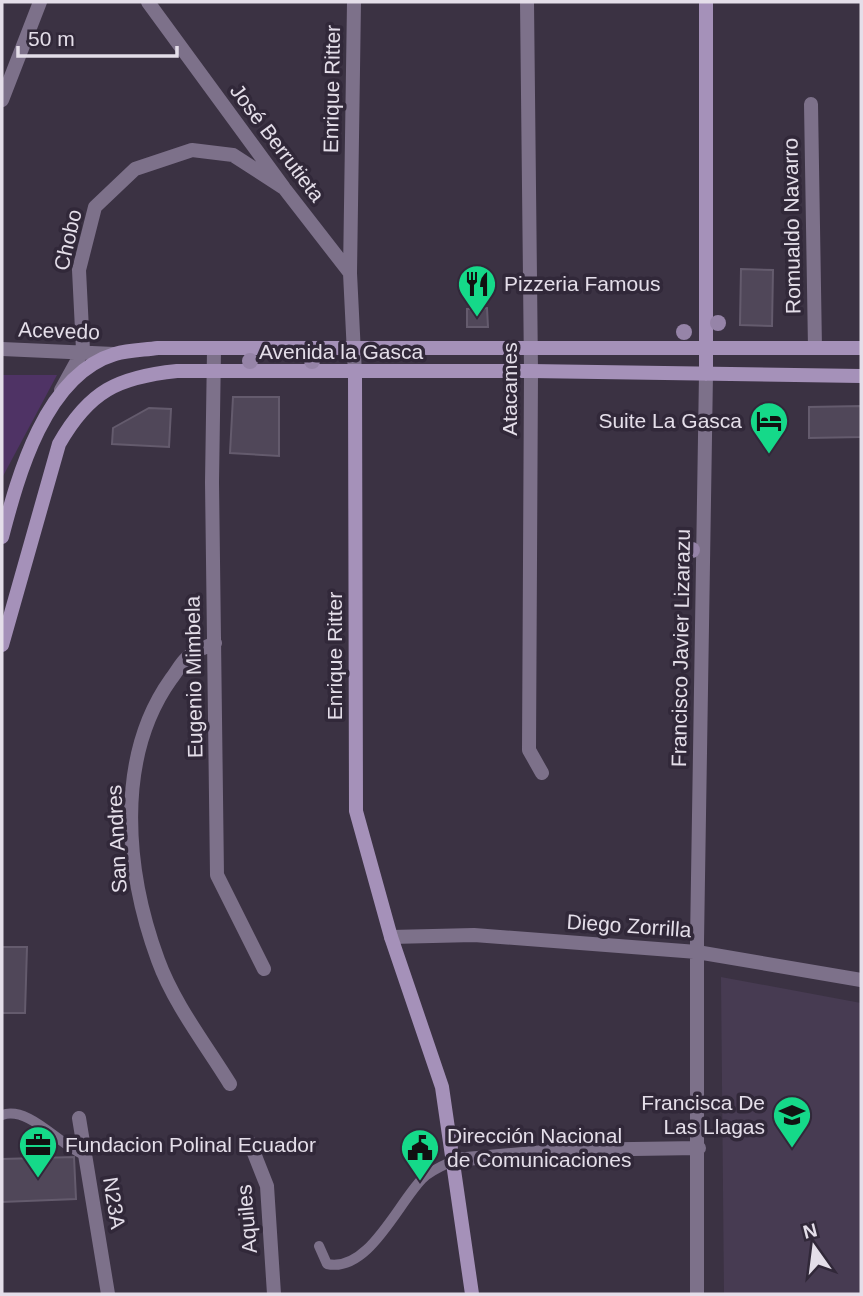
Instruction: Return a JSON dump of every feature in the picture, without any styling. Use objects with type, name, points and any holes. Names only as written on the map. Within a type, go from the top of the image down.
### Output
[{"type":"main road","name":"Francisco Javier Lizarazu","points":[[706,2],[706,374]]},
{"type":"main road","name":"Avenida la Gasca","points":[[2,537],[19,475],[52,406],[79,376],[114,354],[158,348],[861,348]]},
{"type":"main road","name":"Avenida la Gasca","points":[[2,645],[59,444],[76,416],[122,380],[177,372],[355,374],[531,371],[861,376]]},
{"type":"main road","name":"Enrique Ritter","points":[[355,374],[356,811],[391,937],[442,1087],[455,1160],[472,1294]]},
{"type":"street","points":[[2,100],[40,2]]},
{"type":"street","name":"José Berrutieta","points":[[148,2],[284,188],[350,273]]},
{"type":"street","name":"Enrique Ritter","points":[[354,2],[350,273],[355,374]]},
{"type":"street","name":"Atacames","points":[[527,2],[531,371],[529,750],[542,773]]},
{"type":"street","name":"Romualdo Navarro","points":[[811,104],[815,348]]},
{"type":"street","name":"Chobo","points":[[83,350],[79,270],[95,207],[135,169],[192,150],[233,155],[284,188]]},
{"type":"street","name":"Acevedo","points":[[2,349],[83,350],[114,354]]},
{"type":"street","name":"Eugenio Mimbela","points":[[215,349],[217,875],[264,969]]},
{"type":"street","points":[[52,406],[83,350]]},
{"type":"street","name":"Francisco Javier Lizarazu","points":[[697,1294],[697,952],[706,374]]},
{"type":"street","name":"San Andres","points":[[215,643],[187,657],[145,722],[137,754],[132,816],[140,896],[158,960],[170,987],[230,1084]]},
{"type":"street","name":"Diego Zorrilla","points":[[391,937],[474,935],[697,952],[861,980]]},
{"type":"street","name":"N23A","points":[[79,1118],[108,1294]]},
{"type":"street","name":"Aquiles","points":[[250,1143],[267,1186],[274,1294]]},
{"type":"street","points":[[455,1160],[567,1150],[699,1148]]},
{"type":"lane","points":[[2,1115],[7,1113],[34,1121],[85,1155]]},
{"type":"lane","points":[[318,1246],[327,1264],[340,1267],[352,1263],[365,1253],[423,1178],[455,1160]]},
{"type":"shaded area","points":[[2,375],[57,375],[2,478]]},
{"type":"shaded area","name":"Francisca De Las Llagas","points":[[721,977],[861,1003],[861,1294],[724,1294]]},
{"type":"building","points":[[741,269],[773,270],[772,326],[740,325]]},
{"type":"building","name":"Pizzeria Famous","points":[[487,308],[488,327],[467,327],[467,309]]},
{"type":"building","points":[[233,397],[279,397],[279,456],[230,453]]},
{"type":"building","points":[[861,406],[861,437],[809,438],[809,407]]},
{"type":"building","points":[[149,408],[171,409],[169,447],[112,444],[113,428]]},
{"type":"building","points":[[2,947],[27,947],[25,1013],[2,1013]]},
{"type":"building","name":"Fundacion Polinal Ecuador","points":[[74,1157],[76,1199],[2,1202],[2,1159]]},
{"type":"place","name":"Pizzeria Famous","points":[[477,318]]},
{"type":"place","name":"Suite La Gasca","points":[[769,455]]},
{"type":"place","name":"Francisca De Las Llagas","points":[[792,1149]]},
{"type":"place","name":"Fundacion Polinal Ecuador","points":[[38,1179]]},
{"type":"place","name":"Dirección Nacional de Comunicaciones","points":[[420,1182]]}]
